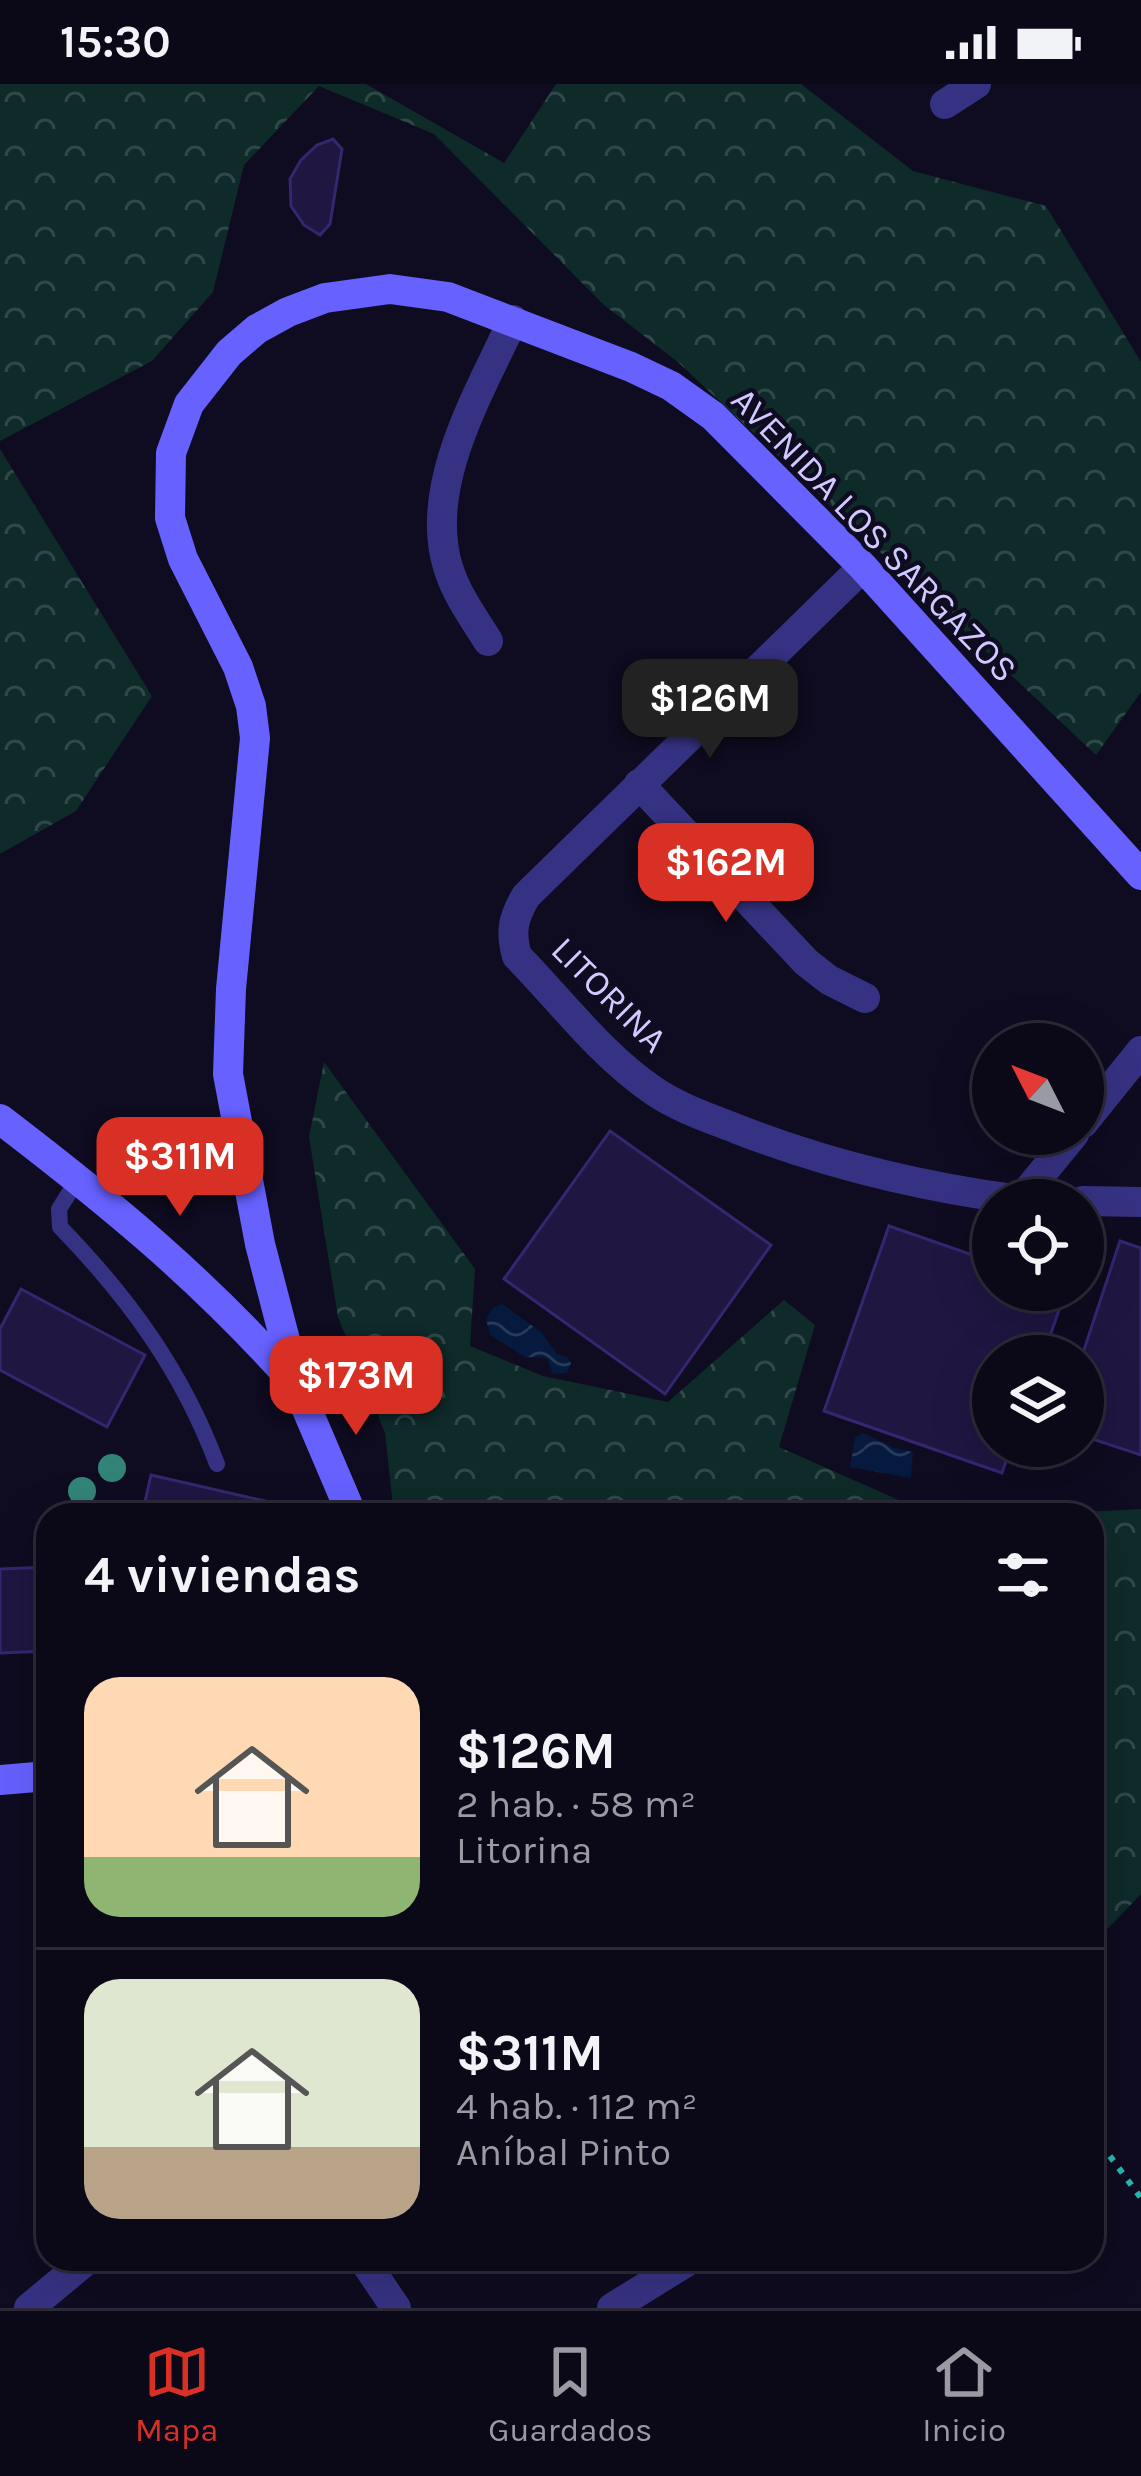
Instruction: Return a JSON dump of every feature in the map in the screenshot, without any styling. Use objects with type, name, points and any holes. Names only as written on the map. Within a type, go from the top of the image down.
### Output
[{"type":"street","points":[[945,104],[976,84]]},
{"type":"street","name":"AVENIDA LOS SARGAZOS","points":[[347,1503],[297,1386],[260,1244],[228,1074],[231,989],[255,738],[251,706],[238,668],[182,559],[170,518],[171,453],[189,404],[204,380],[257,329],[325,298],[390,289],[448,297],[671,386],[712,416],[863,567],[1141,875]]},
{"type":"street","points":[[488,640],[447,565],[442,519],[448,476],[513,320]]},
{"type":"street","name":"LITORINA","points":[[863,567],[526,896],[512,928],[518,956],[622,1065],[654,1091],[688,1110],[850,1168],[972,1194]]},
{"type":"street","points":[[639,784],[806,962],[865,998]]},
{"type":"street","points":[[1104,1097],[1141,1051]]},
{"type":"street","points":[[0,1119],[184,1267],[297,1386]]},
{"type":"street","points":[[1037,1179],[1057,1155]]},
{"type":"street","points":[[1104,1201],[1141,1202]]},
{"type":"street","points":[[0,1780],[36,1777]]},
{"type":"street","points":[[29,2308],[74,2271]]},
{"type":"street","points":[[371,2271],[396,2308]]},
{"type":"street","points":[[612,2308],[672,2271]]},
{"type":"lane","points":[[78,1179],[59,1209],[60,1227],[124,1297],[164,1352],[189,1396],[217,1464]]},
{"type":"path","points":[[1104,2148],[1141,2198]]},
{"type":"green space","points":[[0,84],[366,84],[504,163],[556,84],[801,84],[913,171],[1046,206],[1141,362],[1141,692],[1096,755],[679,363],[604,305],[434,134],[319,86],[244,165],[213,292],[152,361],[0,441]]},
{"type":"green space","points":[[0,449],[152,696],[76,811],[0,854]]},
{"type":"green space","points":[[324,1062],[475,1269],[470,1346],[543,1376],[668,1402],[784,1300],[815,1325],[779,1447],[901,1501],[923,1503],[393,1503],[385,1433],[338,1317],[309,1137]]},
{"type":"green space","points":[[1141,1509],[1141,1894],[1104,1933],[1104,1511]]},
{"type":"water","points":[[502,1304],[541,1332],[557,1354],[567,1357],[571,1363],[567,1373],[553,1374],[547,1358],[525,1357],[490,1335],[486,1319]]},
{"type":"water","points":[[863,1433],[913,1452],[911,1478],[850,1467],[855,1437]]},
{"type":"building","points":[[333,139],[342,149],[330,224],[320,235],[304,225],[291,206],[290,179],[317,145]]},
{"type":"building","points":[[610,1131],[771,1245],[665,1394],[504,1279]]},
{"type":"building","points":[[889,1226],[972,1255],[972,1311],[1059,1311],[1050,1335],[972,1335],[972,1463],[824,1411]]},
{"type":"building","points":[[1120,1241],[1141,1248],[1141,1455],[1104,1443],[1104,1335],[1089,1335],[1097,1311],[1104,1311],[1104,1289]]},
{"type":"building","points":[[21,1289],[145,1355],[107,1427],[0,1370],[0,1329]]},
{"type":"building","points":[[151,1475],[274,1503],[145,1503]]},
{"type":"building","points":[[36,1568],[36,1652],[0,1653],[0,1569]]}]
